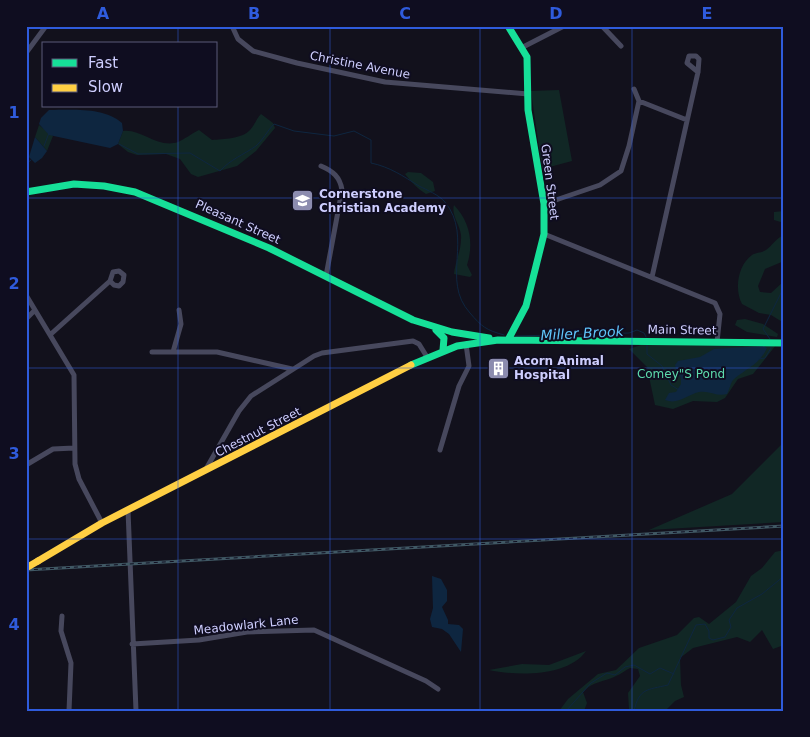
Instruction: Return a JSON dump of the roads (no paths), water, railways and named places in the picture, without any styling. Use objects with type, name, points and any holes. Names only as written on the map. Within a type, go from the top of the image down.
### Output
[{"type":"street","points":[[26,53],[46,26]]},
{"type":"street","name":"Christine Avenue","points":[[232,26],[238,39],[253,51],[297,62],[385,82],[528,94]]},
{"type":"street","name":"Green Street","points":[[508,26],[523,48],[528,67],[528,94],[544,204],[544,234],[526,306],[508,340]]},
{"type":"street","points":[[523,48],[564,26]]},
{"type":"street","points":[[602,26],[621,46]]},
{"type":"street","points":[[652,277],[698,72]]},
{"type":"street","points":[[544,204],[600,185],[618,174],[629,146],[638,101],[634,89]]},
{"type":"street","points":[[638,101],[687,120]]},
{"type":"street","points":[[321,166],[330,170],[338,178],[342,190],[326,276]]},
{"type":"street","name":"Pleasant Street","points":[[26,192],[74,184],[104,186],[135,192],[230,230],[429,326],[461,345]]},
{"type":"street","points":[[544,234],[715,303],[720,314],[717,342]]},
{"type":"street","points":[[51,334],[110,281]]},
{"type":"street","points":[[26,295],[74,375],[74,448],[78,474],[102,523]]},
{"type":"street","points":[[26,319],[35,310]]},
{"type":"street","points":[[172,352],[181,324],[179,310]]},
{"type":"street","name":"Pleasant Street","points":[[429,326],[498,340]]},
{"type":"street","points":[[440,450],[459,386],[470,362],[452,332]]},
{"type":"street","points":[[442,334],[446,342],[443,350]]},
{"type":"street","name":"Chestnut Street","points":[[26,568],[102,523],[427,356],[461,345],[508,340]]},
{"type":"street","name":"Main Street","points":[[508,340],[784,342]]},
{"type":"street","points":[[204,472],[245,402],[292,369],[322,353],[413,341],[419,344],[427,356]]},
{"type":"street","points":[[152,352],[216,352],[292,369]]},
{"type":"street","points":[[26,465],[54,449],[74,448]]},
{"type":"street","points":[[128,510],[136,711]]},
{"type":"street","points":[[62,616],[61,631],[71,663],[69,711]]},
{"type":"street","name":"Meadowlark Lane","points":[[132,644],[199,640],[247,632],[314,630],[426,680],[438,689]]},
{"type":"water","points":[[49,110],[87,110],[115,118],[122,123],[123,131],[118,144],[110,148],[49,135],[39,124],[41,118]]},
{"type":"water","points":[[35,137],[47,151],[35,163],[29,157]]},
{"type":"water","points":[[764,346],[767,348],[761,358],[734,379],[727,394],[699,392],[674,401],[665,400],[669,393],[676,392],[681,384],[681,378],[677,373],[675,365],[678,361],[700,357],[714,349]]},
{"type":"water","points":[[432,576],[441,579],[447,590],[447,601],[442,607],[448,624],[459,625],[463,629],[461,652],[449,634],[442,629],[432,627],[430,619],[433,608]]},
{"type":"waterway","name":"Miller Brook","points":[[119,144],[138,154],[190,153],[220,171],[233,160],[256,146],[274,124],[294,131],[334,136],[354,131],[371,140],[371,163],[396,172],[445,202],[453,216],[457,230],[457,273],[458,287],[462,300],[481,325],[488,330],[504,335]]},
{"type":"waterway","name":"Miller Brook","points":[[44,146],[49,133]]},
{"type":"waterway","name":"Miller Brook","points":[[26,164],[31,160]]},
{"type":"waterway","name":"Miller Brook","points":[[770,339],[763,329],[784,287]]},
{"type":"waterway","name":"Miller Brook","points":[[516,336],[629,333],[637,330],[644,333],[646,337]]},
{"type":"waterway","name":"Miller Brook","points":[[647,345],[647,354],[662,366],[671,385],[679,390]]},
{"type":"waterway","name":"Miller Brook","points":[[759,359],[765,358],[771,345]]},
{"type":"waterway","points":[[634,711],[641,694],[649,689],[668,685],[696,625],[705,624],[709,631],[709,638],[713,640],[725,637],[731,627],[729,620],[737,608],[762,594],[784,576]]},
{"type":"waterway","points":[[566,711],[591,683],[607,673],[615,675],[625,667],[634,665],[650,674],[660,668],[674,674]]},
{"type":"railway","points":[[26,570],[784,526]]},
{"type":"place","name":"Cornerstone Christian Academy","points":[[303,201]]},
{"type":"place","name":"Acorn Animal Hospital","points":[[498,368]]},
{"type":"park label","name":"Comey\"S Pond","points":[[681,374]]}]
